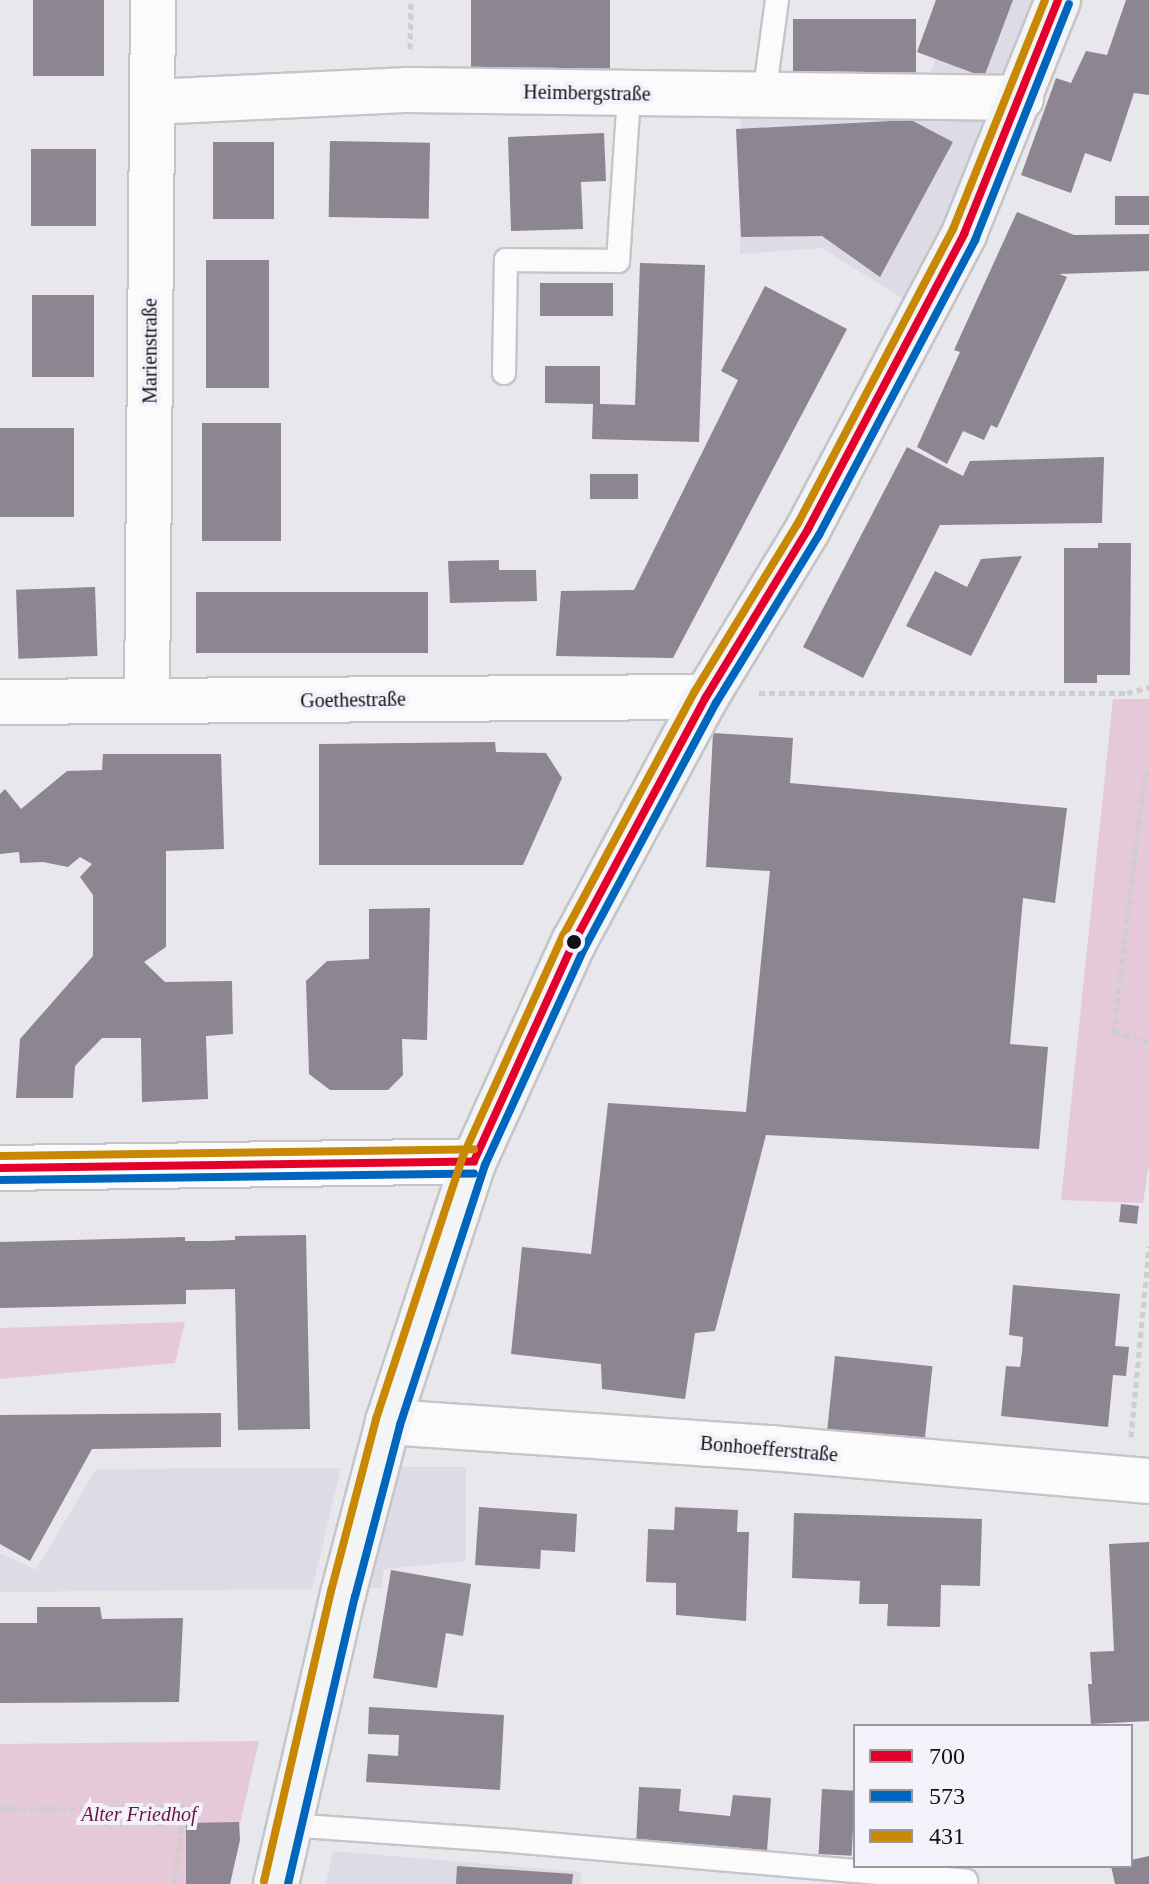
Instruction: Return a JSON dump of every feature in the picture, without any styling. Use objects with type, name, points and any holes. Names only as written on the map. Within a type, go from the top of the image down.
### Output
[{"type":"street","points":[[276,1884],[388,1422],[474,1161],[574,942],[706,697],[808,529],[964,234],[1058,0]]},
{"type":"street","name":"Marienstraße","points":[[147,701],[152,102],[162,5]]},
{"type":"street","name":"Heimbergstraße","points":[[152,102],[409,90],[1021,98]]},
{"type":"street","name":"Goethestraße","points":[[0,702],[706,697]]},
{"type":"street","points":[[0,1168],[474,1161]]},
{"type":"street","name":"Bonhoefferstraße","points":[[388,1422],[771,1448],[1138,1480]]},
{"type":"lane","points":[[777,0],[780,96]]},
{"type":"lane","points":[[504,373],[506,260],[618,261],[629,94]]},
{"type":"lane","points":[[289,1825],[559,1845],[966,1881],[966,1884]]},
{"type":"path","points":[[706,697],[781,692],[1127,693],[1149,687]]},
{"type":"path","points":[[1149,771],[1144,779],[1114,1032],[1149,1042]]},
{"type":"path","points":[[1138,1480],[1149,1247]]},
{"type":"path","points":[[0,1808],[184,1807],[174,1884]]},
{"type":"shaded area","points":[[960,0],[1058,0],[924,312],[822,248],[740,254],[741,114],[915,110]]},
{"type":"shaded area","points":[[391,1467],[466,1467],[466,1561],[384,1569],[381,1588],[363,1588]]},
{"type":"shaded area","points":[[341,1468],[312,1589],[0,1592],[0,1553],[36,1570],[96,1469]]},
{"type":"shaded area","points":[[333,1851],[581,1872],[580,1884],[326,1884]]},
{"type":"green space","points":[[1113,699],[1149,699],[1149,1163],[1143,1203],[1061,1200]]},
{"type":"green space","points":[[185,1322],[175,1363],[0,1379],[0,1328]]},
{"type":"green space","name":"Alter Friedhof","points":[[259,1741],[226,1884],[0,1884],[0,1744]]},
{"type":"building","points":[[33,0],[104,0],[104,76],[33,76]]},
{"type":"building","points":[[471,0],[610,0],[610,70],[471,70]]},
{"type":"building","points":[[936,0],[1013,0],[984,77],[917,52]]},
{"type":"building","points":[[1126,0],[1149,0],[1149,95],[1134,93],[1111,162],[1085,153],[1071,193],[1021,175],[1056,78],[1071,83],[1086,51],[1107,55]]},
{"type":"building","points":[[793,19],[916,19],[916,81],[793,81]]},
{"type":"building","points":[[911,120],[953,142],[880,277],[822,236],[741,237],[736,129]]},
{"type":"building","points":[[604,133],[606,181],[581,182],[583,229],[511,231],[508,137]]},
{"type":"building","points":[[330,141],[430,143],[429,219],[329,217]]},
{"type":"building","points":[[213,142],[274,142],[274,219],[213,219]]},
{"type":"building","points":[[31,149],[96,149],[96,226],[31,226]]},
{"type":"building","points":[[1115,196],[1149,196],[1149,225],[1115,225]]},
{"type":"building","points":[[1017,212],[1074,235],[1149,234],[1149,271],[1059,274],[1067,277],[997,428],[991,425],[984,440],[963,431],[947,464],[917,447],[960,352],[954,350]]},
{"type":"building","points":[[206,260],[269,260],[269,388],[206,388]]},
{"type":"building","points":[[640,263],[705,265],[699,442],[592,439],[593,404],[545,403],[545,366],[600,366],[600,404],[635,405]]},
{"type":"building","points":[[540,283],[613,283],[613,316],[540,316]]},
{"type":"building","points":[[765,286],[847,329],[673,658],[556,656],[561,591],[634,590],[738,380],[721,371]]},
{"type":"building","points":[[32,295],[94,295],[94,377],[32,377]]},
{"type":"building","points":[[202,423],[281,423],[281,541],[202,541]]},
{"type":"building","points":[[0,428],[74,428],[74,517],[0,517]]},
{"type":"building","points":[[907,447],[963,476],[970,461],[1104,457],[1102,523],[940,525],[863,678],[803,647]]},
{"type":"building","points":[[590,474],[638,474],[638,499],[590,499]]},
{"type":"building","points":[[1098,543],[1131,543],[1130,675],[1097,675],[1097,683],[1064,683],[1064,548],[1098,548]]},
{"type":"building","points":[[1022,556],[971,656],[906,626],[935,571],[967,587],[981,559]]},
{"type":"building","points":[[499,560],[499,570],[536,570],[537,601],[450,603],[448,561]]},
{"type":"building","points":[[95,587],[97,656],[18,659],[16,590]]},
{"type":"building","points":[[196,592],[428,592],[428,653],[196,653]]},
{"type":"building","points":[[713,733],[793,738],[790,783],[1067,808],[1055,903],[1023,898],[1010,1044],[1048,1047],[1039,1149],[766,1135],[715,1331],[695,1333],[685,1399],[602,1389],[601,1364],[511,1354],[522,1247],[591,1254],[608,1103],[746,1112],[770,871],[706,867]]},
{"type":"building","points":[[495,742],[496,752],[546,753],[562,778],[523,865],[319,865],[319,744]]},
{"type":"building","points":[[103,754],[221,754],[224,849],[166,851],[166,947],[144,962],[165,982],[232,981],[233,1034],[206,1036],[208,1099],[142,1102],[141,1038],[102,1038],[75,1066],[73,1098],[16,1098],[20,1039],[93,956],[93,895],[80,877],[92,864],[80,857],[68,867],[43,862],[20,863],[19,852],[0,854],[0,794],[5,789],[21,809],[67,771],[102,770]]},
{"type":"building","points":[[430,908],[427,1040],[402,1039],[403,1075],[388,1090],[330,1090],[309,1074],[306,981],[327,961],[369,959],[369,909]]},
{"type":"building","points":[[1121,1204],[1139,1206],[1137,1224],[1119,1222]]},
{"type":"building","points":[[306,1235],[310,1429],[238,1430],[235,1289],[186,1290],[186,1304],[0,1308],[0,1242],[185,1237],[185,1241],[210,1241],[235,1240],[235,1236]]},
{"type":"building","points":[[1013,1285],[1120,1294],[1115,1346],[1129,1347],[1126,1376],[1113,1375],[1108,1427],[1001,1416],[1006,1366],[1020,1367],[1022,1352],[1023,1337],[1009,1335]]},
{"type":"building","points":[[835,1356],[932,1366],[925,1440],[827,1430]]},
{"type":"building","points":[[221,1413],[221,1447],[92,1449],[30,1561],[0,1544],[0,1415]]},
{"type":"building","points":[[479,1507],[577,1514],[575,1552],[541,1550],[540,1569],[475,1565]]},
{"type":"building","points":[[675,1507],[738,1510],[737,1532],[749,1532],[746,1621],[676,1615],[676,1583],[646,1582],[648,1529],[674,1530]]},
{"type":"building","points":[[794,1513],[982,1519],[980,1586],[941,1585],[940,1627],[887,1626],[888,1604],[859,1604],[860,1581],[792,1578]]},
{"type":"building","points":[[1149,1542],[1149,1721],[1091,1724],[1088,1684],[1092,1684],[1090,1652],[1114,1651],[1109,1544]]},
{"type":"building","points":[[391,1570],[471,1584],[463,1636],[446,1633],[437,1688],[373,1678]]},
{"type":"building","points":[[37,1607],[100,1607],[102,1619],[183,1618],[179,1702],[0,1703],[0,1623],[37,1623]]},
{"type":"building","points":[[369,1707],[504,1715],[500,1790],[366,1782],[368,1754],[398,1756],[399,1735],[368,1734]]},
{"type":"building","points":[[639,1787],[681,1789],[679,1811],[730,1816],[733,1795],[771,1798],[767,1851],[636,1845]]},
{"type":"building","points":[[822,1789],[853,1791],[852,1856],[819,1854]]},
{"type":"building","points":[[239,1822],[240,1840],[230,1884],[186,1884],[186,1823]]},
{"type":"building","points":[[1149,1856],[1149,1884],[1115,1884],[1111,1868],[1133,1868],[1133,1860]]},
{"type":"building","points":[[457,1866],[573,1874],[572,1884],[456,1884]]},
{"type":"transit line","name":"431","points":[[264,1881],[331,1591],[376,1419],[463,1156],[563,936],[695,691],[798,523],[953,229],[1045,0]]},
{"type":"transit line","name":"700","points":[[474,1161],[574,942],[706,697],[808,529],[964,234],[1058,0]]},
{"type":"transit line","name":"573","points":[[288,1884],[355,1597],[400,1425],[485,1165],[585,947],[716,703],[819,535],[975,240],[1069,4]]},
{"type":"transit line","name":"431","points":[[0,1156],[474,1149]]},
{"type":"transit line","name":"700","points":[[0,1168],[474,1161]]},
{"type":"transit line","name":"573","points":[[0,1180],[474,1173]]}]
